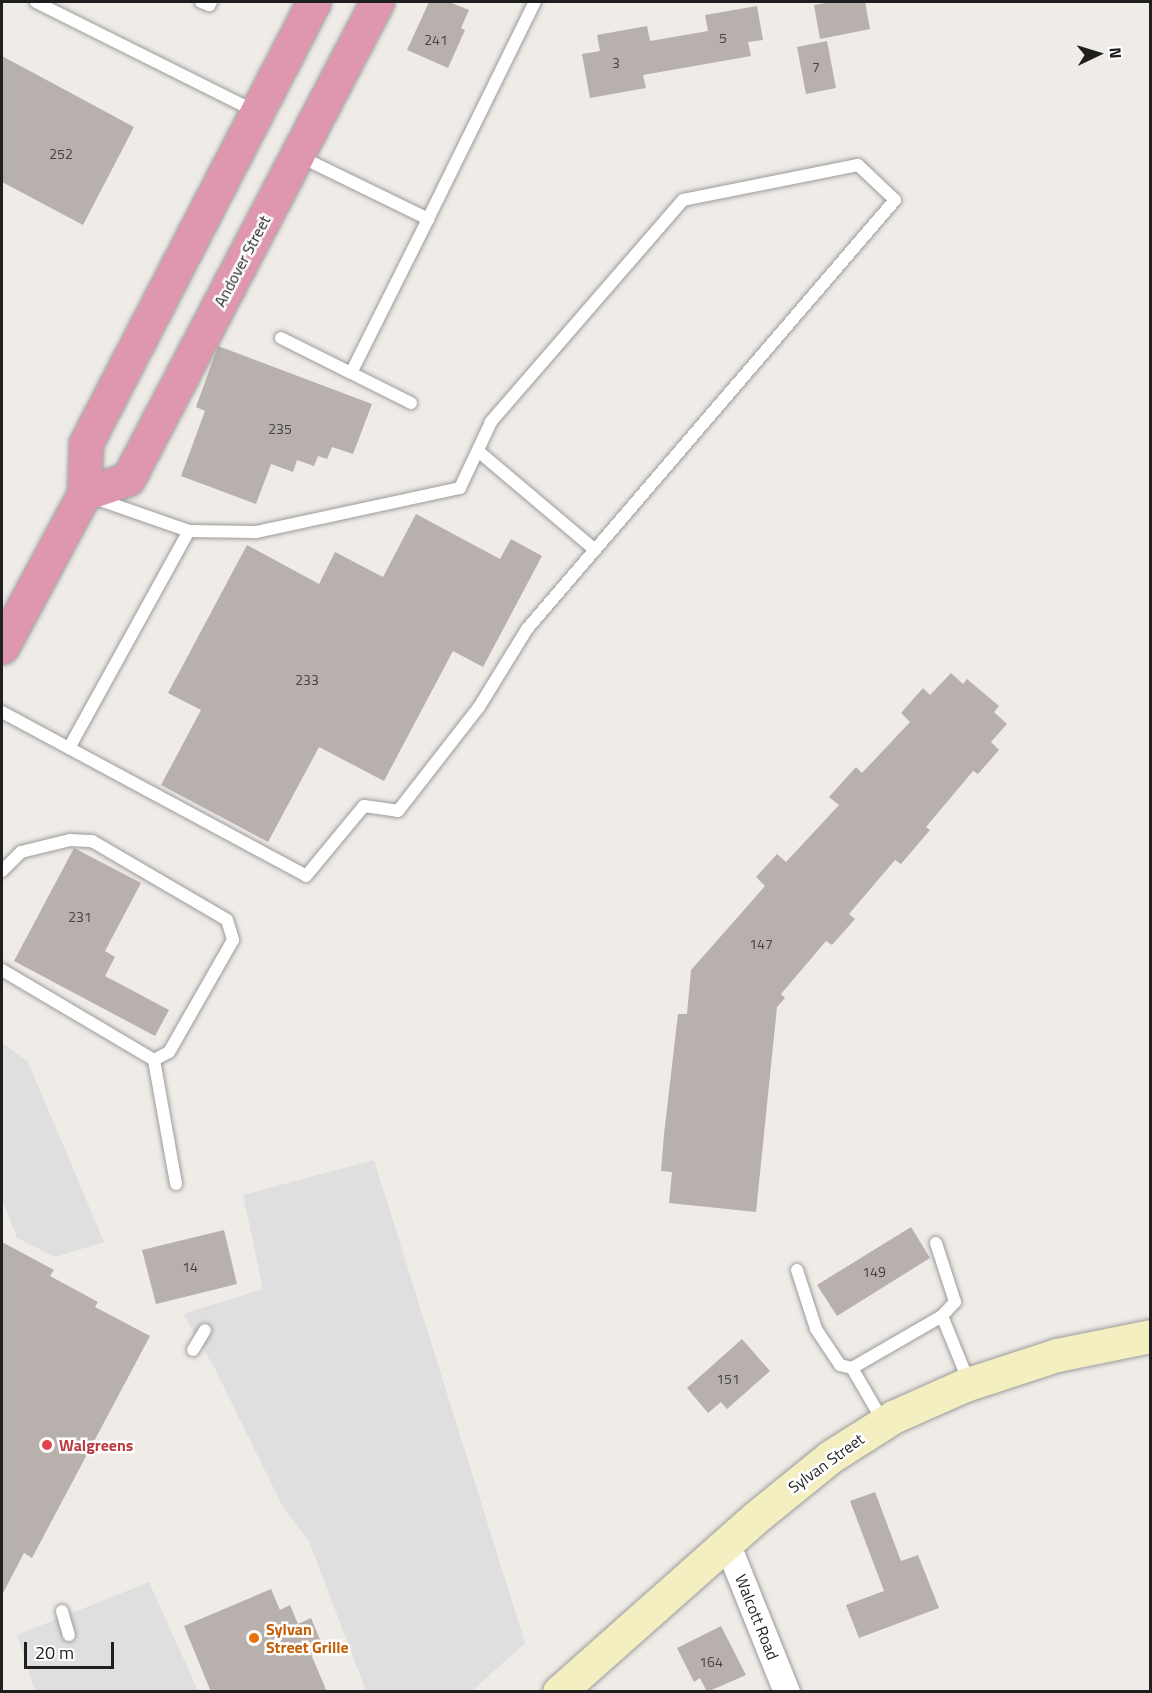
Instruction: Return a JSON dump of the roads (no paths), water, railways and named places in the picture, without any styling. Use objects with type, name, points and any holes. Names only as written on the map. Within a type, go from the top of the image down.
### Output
[{"type":"highway","points":[[2,647],[84,494],[86,443],[314,2]]},
{"type":"highway","name":"Andover Street","points":[[84,494],[128,478],[377,2]]},
{"type":"main road","name":"Sylvan Street","points":[[559,1692],[728,1543],[830,1457],[884,1422],[970,1383],[1057,1355],[1150,1336]]},
{"type":"street","name":"Walcott Road","points":[[728,1543],[787,1692]]},
{"type":"lane","points":[[36,2],[257,112]]},
{"type":"lane","points":[[351,373],[535,2]]},
{"type":"lane","points":[[298,155],[428,219]]},
{"type":"lane","points":[[2,712],[306,876],[364,806],[398,811],[479,707],[527,629],[895,200],[858,165],[683,200],[491,422],[460,488],[256,532],[189,531],[84,494]]},
{"type":"lane","points":[[281,338],[411,403]]},
{"type":"lane","points":[[478,451],[595,550]]},
{"type":"lane","points":[[69,748],[189,531]]},
{"type":"lane","points":[[2,871],[21,852],[70,840],[92,840],[227,920],[233,940],[169,1052],[154,1060]]},
{"type":"lane","points":[[2,970],[154,1060],[176,1184]]},
{"type":"lane","points":[[797,1270],[816,1329],[840,1365],[852,1368],[942,1316],[955,1302],[936,1243]]},
{"type":"lane","points":[[942,1316],[970,1383]]},
{"type":"lane","points":[[193,1350],[206,1330]]},
{"type":"lane","points":[[852,1368],[884,1422]]},
{"type":"lane","points":[[62,1611],[69,1635]]},
{"type":"place","name":"Walgreens","points":[[47,1445]]},
{"type":"place","name":"Sylvan Street Grille","points":[[254,1638]]}]
